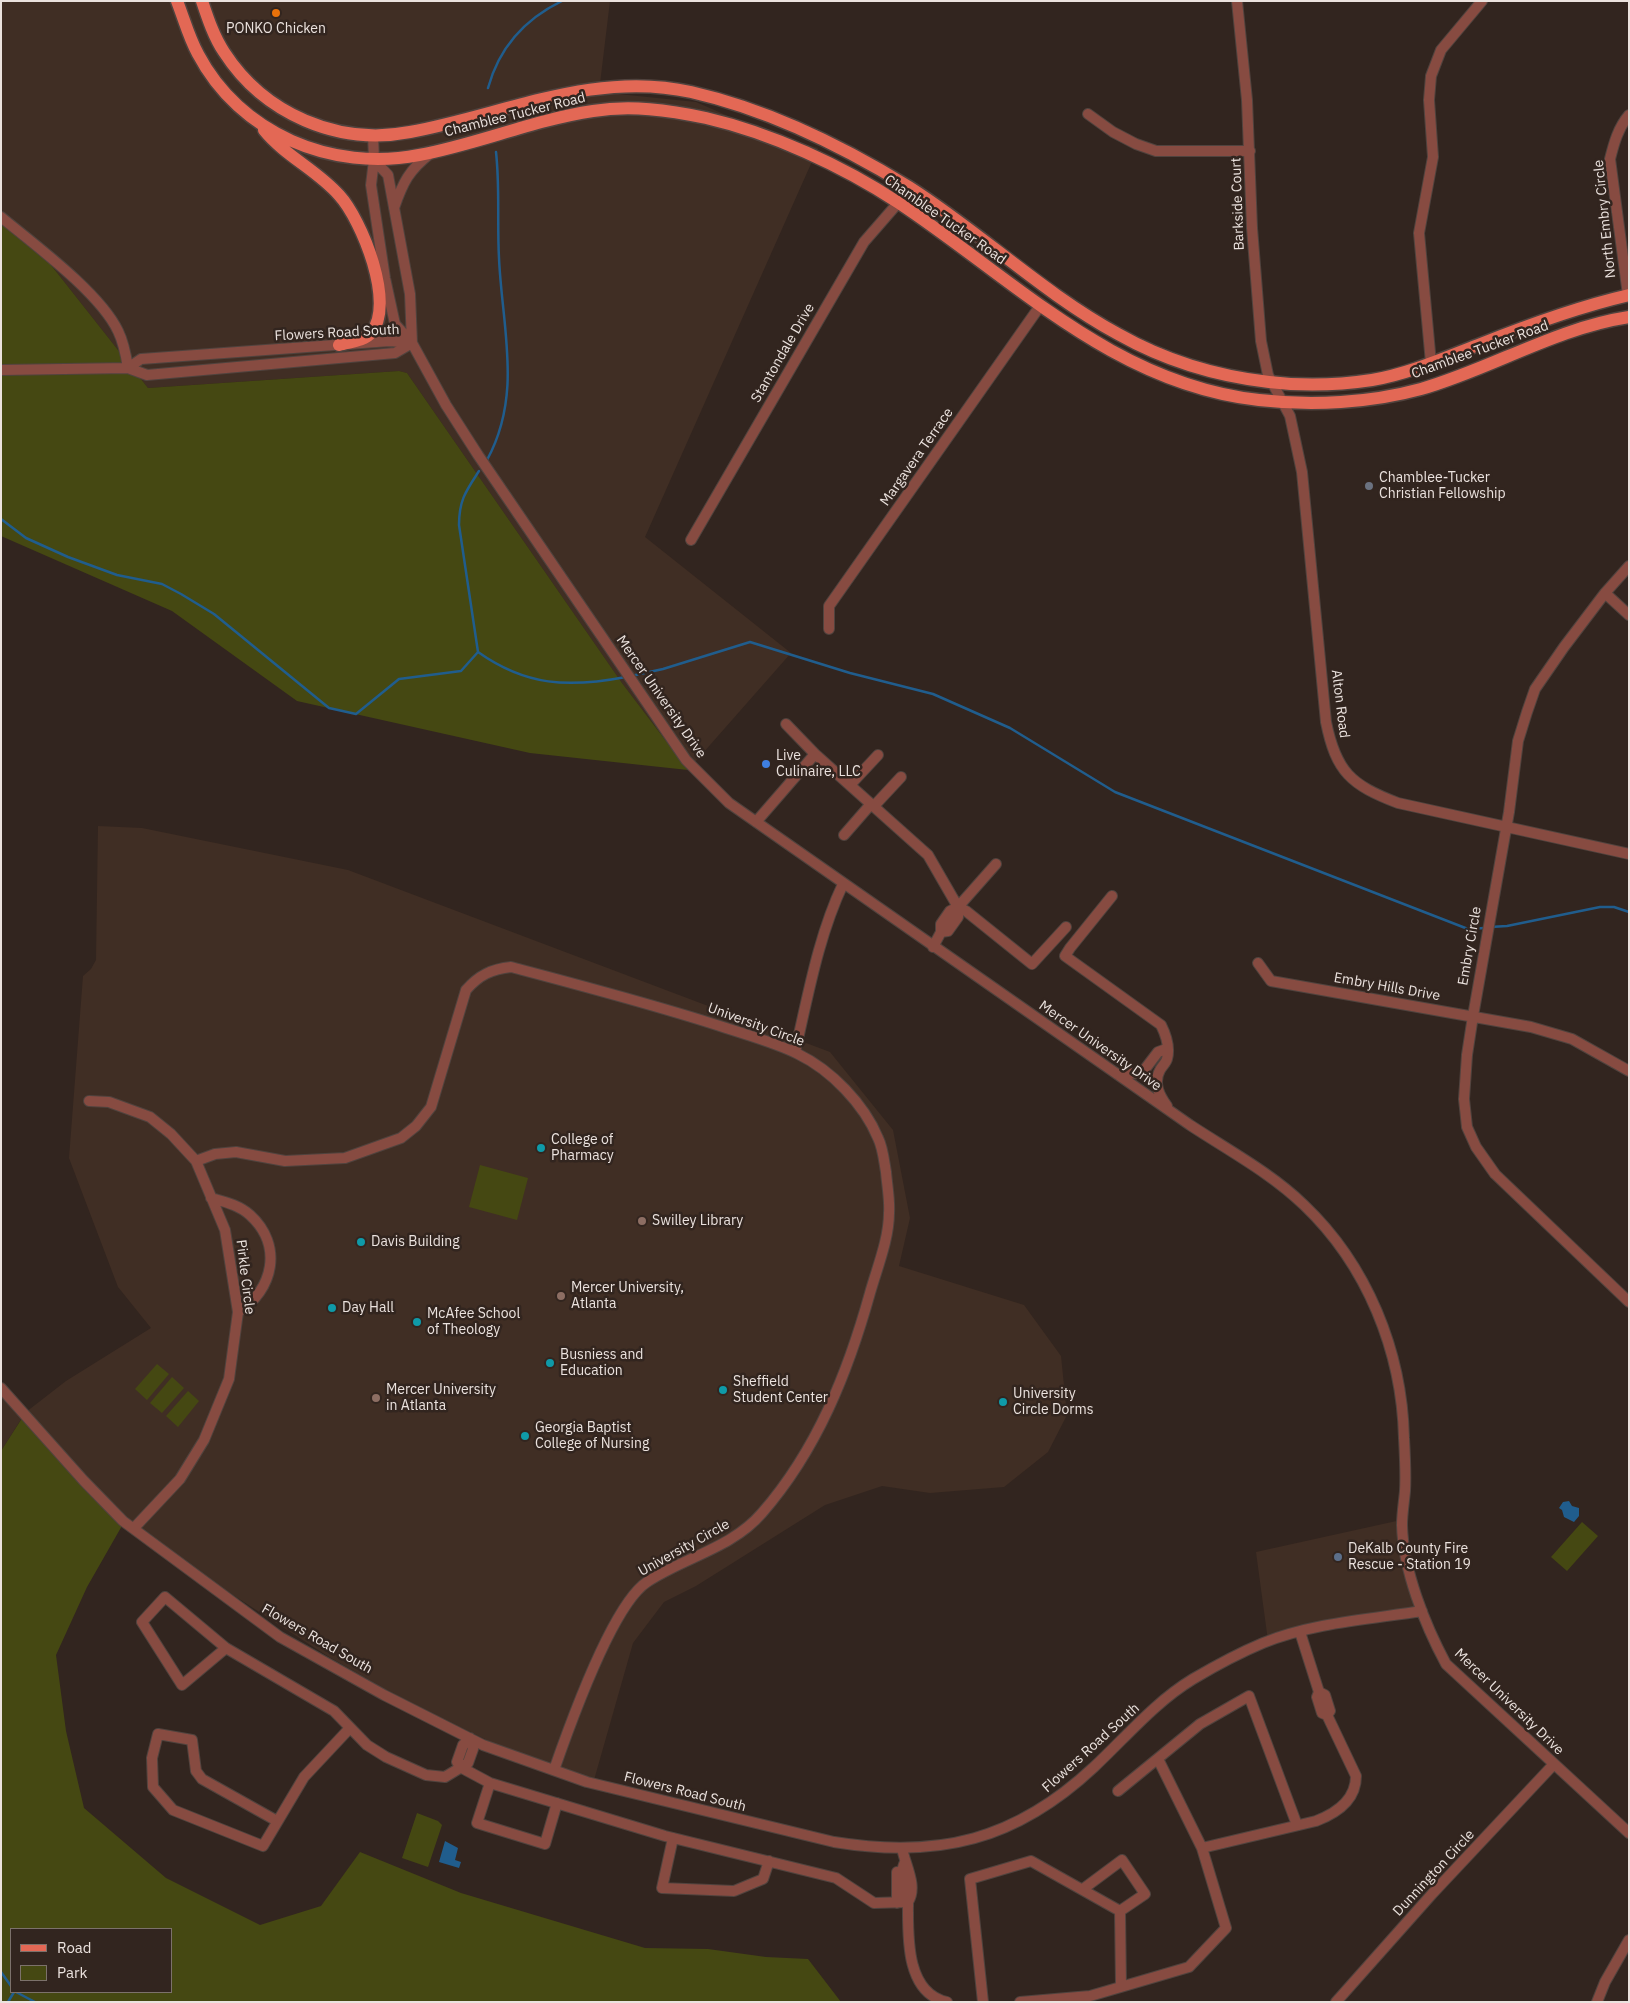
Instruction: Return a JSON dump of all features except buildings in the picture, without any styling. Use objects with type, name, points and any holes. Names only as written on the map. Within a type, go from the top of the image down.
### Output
[{"type":"main road","name":"Chamblee Tucker Road","points":[[177,1],[197,53],[218,86],[232,102],[260,124],[292,143],[328,154],[374,160],[419,155],[558,118],[596,110],[661,110],[709,119],[770,138],[829,164],[897,202],[1040,306],[1092,341],[1150,371],[1184,384],[1223,394],[1283,402],[1350,402],[1424,388],[1582,328],[1629,317]]},
{"type":"main road","name":"Chamblee Tucker Road","points":[[202,1],[213,32],[223,51],[257,92],[282,110],[315,126],[352,134],[408,133],[537,99],[596,88],[663,88],[688,91],[732,103],[831,144],[911,188],[1078,309],[1118,334],[1183,364],[1228,376],[1309,385],[1374,380],[1431,363],[1562,312],[1628,295]]},
{"type":"main road","points":[[260,124],[274,143],[318,174],[340,196],[364,234],[374,270],[381,314],[373,332],[368,337],[340,345]]},
{"type":"street","name":"Barkside Court","points":[[1237,1],[1248,100],[1252,228],[1261,341],[1265,367],[1283,402]]},
{"type":"street","points":[[1431,363],[1419,233],[1433,156],[1429,100],[1431,76],[1442,50],[1482,1]]},
{"type":"street","points":[[1088,114],[1113,132],[1136,144],[1156,150],[1250,151]]},
{"type":"street","name":"North Embry Circle","points":[[1628,295],[1623,272],[1610,158],[1614,140],[1622,122],[1629,115]]},
{"type":"street","name":"Mercer University Drive","points":[[373,135],[374,160],[371,185],[388,294],[395,324],[412,343],[446,405],[478,455],[686,760],[729,803],[1170,1111],[1264,1172],[1303,1204],[1335,1238],[1356,1267],[1376,1306],[1400,1396],[1404,1436],[1405,1490],[1402,1524],[1404,1547],[1432,1639],[1446,1664],[1629,1833]]},
{"type":"street","points":[[394,209],[407,175],[434,151]]},
{"type":"street","name":"Mercer University Drive","points":[[374,160],[387,174],[410,294],[412,343]]},
{"type":"street","name":"Stantondale Drive","points":[[691,540],[864,242],[911,188]]},
{"type":"street","points":[[1,217],[72,276],[105,311],[118,330],[125,349],[128,368]]},
{"type":"street","name":"Margavera Terrace","points":[[829,629],[829,606],[1040,306]]},
{"type":"street","name":"Flowers Road South","points":[[128,368],[141,359],[390,341],[412,343]]},
{"type":"street","name":"Flowers Road South","points":[[1,370],[128,368],[147,375],[397,353],[412,343]]},
{"type":"street","name":"Alton Road","points":[[1283,402],[1290,416],[1302,472],[1326,722],[1331,747],[1338,765],[1351,778],[1376,794],[1398,803],[1629,854]]},
{"type":"street","name":"Embry Circle","points":[[1629,566],[1605,592],[1535,689],[1518,742],[1509,812],[1504,826],[1467,1055],[1464,1099],[1467,1127],[1476,1146],[1495,1174],[1629,1302]]},
{"type":"street","points":[[1605,592],[1629,615]]},
{"type":"street","points":[[786,724],[815,754],[928,855],[958,908],[966,911],[1032,964],[1066,927]]},
{"type":"street","points":[[756,822],[815,754]]},
{"type":"street","points":[[850,785],[878,755]]},
{"type":"street","points":[[844,836],[901,777]]},
{"type":"street","points":[[933,947],[941,932],[941,924],[950,911],[958,908],[996,864]]},
{"type":"street","points":[[795,1052],[818,951],[834,902],[843,884]]},
{"type":"street","points":[[1112,896],[1065,956],[1161,1025],[1168,1038],[1167,1058],[1156,1082],[1160,1095],[1170,1111]]},
{"type":"street","name":"Embry Hills Drive","points":[[1258,963],[1271,981],[1531,1027],[1572,1039],[1629,1071]]},
{"type":"street","name":"University Circle","points":[[196,1161],[214,1154],[236,1152],[285,1161],[346,1158],[401,1138],[416,1126],[431,1107],[466,990],[475,979],[499,968],[512,966],[668,1009],[795,1052],[824,1070],[849,1093],[879,1138],[884,1162],[889,1215],[861,1328],[832,1403],[795,1470],[782,1490],[765,1510],[729,1542],[644,1583],[626,1604],[576,1707],[554,1770]]},
{"type":"street","points":[[1117,1074],[1142,1073],[1158,1052],[1166,1049]]},
{"type":"street","points":[[1147,1067],[1158,1075]]},
{"type":"street","name":"Pirkle Circle","points":[[89,1101],[109,1102],[150,1117],[171,1134],[196,1161],[225,1230],[238,1312],[229,1379],[204,1440],[180,1478],[134,1528]]},
{"type":"street","points":[[211,1198],[235,1204],[250,1214],[261,1228],[268,1243],[271,1268],[262,1290],[252,1304],[238,1312]]},
{"type":"street","name":"Flowers Road South","points":[[1,1388],[84,1481],[134,1528],[280,1637],[470,1738],[587,1782],[834,1842],[872,1848],[902,1848],[960,1842],[1021,1822],[1067,1791],[1142,1720],[1192,1680],[1264,1642],[1336,1624],[1422,1611]]},
{"type":"street","points":[[226,1648],[182,1685],[142,1622],[165,1598],[226,1648],[334,1711],[366,1745],[386,1757],[426,1775],[445,1777],[462,1768]]},
{"type":"street","points":[[1202,1848],[1329,1816],[1351,1797],[1356,1787],[1356,1776],[1327,1716],[1330,1710],[1324,1696],[1319,1692],[1300,1632]]},
{"type":"street","points":[[1118,1791],[1200,1724],[1249,1696],[1297,1825]]},
{"type":"street","points":[[277,1821],[202,1779],[196,1772],[192,1740],[158,1734],[152,1758],[153,1787],[173,1810],[263,1846],[304,1777],[349,1729]]},
{"type":"street","points":[[470,1738],[463,1745],[458,1762],[462,1768],[490,1783],[673,1838],[836,1878],[874,1903],[902,1903],[911,1896],[909,1869],[903,1865]]},
{"type":"street","points":[[1020,2002],[1090,1996],[1189,1967],[1226,1928],[1202,1848],[1158,1759]]},
{"type":"street","name":"Dunnington Circle","points":[[1336,2002],[1432,1894],[1554,1764]]},
{"type":"street","points":[[490,1783],[477,1823],[545,1844],[557,1803]]},
{"type":"street","points":[[673,1838],[662,1888],[734,1891],[763,1879],[768,1861]]},
{"type":"street","points":[[902,1848],[903,1865],[896,1872],[913,1969],[922,1986],[940,2000],[947,2002]]},
{"type":"street","points":[[1083,1889],[1122,1860],[1145,1894],[1120,1911]]},
{"type":"street","points":[[982,2002],[970,1879],[1031,1861],[1120,1911]]},
{"type":"street","points":[[1120,1911],[1121,1987]]},
{"type":"street","points":[[1597,2002],[1629,1940]]},
{"type":"shaded area","points":[[1,1],[610,1],[599,92],[696,102],[772,135],[818,148],[645,537],[791,653],[688,770],[622,683],[407,373],[399,371],[148,388],[32,241],[1,215]]},
{"type":"shaded area","name":"Mercer University, Atlanta","points":[[98,826],[142,828],[348,870],[830,1052],[893,1130],[910,1218],[899,1266],[1024,1305],[1061,1356],[1067,1415],[1048,1452],[1004,1487],[930,1493],[882,1486],[825,1505],[696,1586],[664,1602],[633,1643],[594,1780],[526,1759],[406,1701],[329,1657],[123,1524],[25,1413],[1,1451],[1,1383],[26,1412],[66,1381],[151,1328],[118,1287],[69,1158],[83,976],[91,969],[96,960]]},
{"type":"shaded area","points":[[1401,1520],[1423,1613],[1340,1620],[1268,1641],[1256,1552]]},
{"type":"green space","points":[[1,215],[32,241],[148,388],[399,371],[407,373],[622,683],[688,770],[530,753],[297,701],[172,611],[1,536]]},
{"type":"green space","points":[[480,1165],[528,1178],[517,1220],[469,1207]]},
{"type":"green space","points":[[157,1364],[169,1374],[147,1400],[135,1389]]},
{"type":"green space","points":[[172,1377],[184,1388],[162,1413],[150,1403]]},
{"type":"green space","points":[[188,1391],[199,1401],[178,1427],[166,1416]]},
{"type":"green space","points":[[26,1412],[123,1524],[87,1587],[56,1655],[66,1731],[84,1808],[166,1878],[260,1925],[321,1906],[360,1852],[461,1893],[645,1948],[708,1949],[766,1957],[808,1959],[841,2002],[1,2002],[1,1451]]},
{"type":"green space","points":[[1582,1522],[1598,1536],[1567,1571],[1551,1557]]},
{"type":"green space","points":[[417,1813],[438,1821],[442,1825],[428,1867],[402,1858]]},
{"type":"water","points":[[1569,1501],[1572,1506],[1579,1508],[1579,1516],[1574,1522],[1564,1517],[1562,1510],[1559,1508],[1563,1502]]},
{"type":"water","points":[[445,1841],[458,1848],[455,1860],[461,1862],[459,1868],[439,1862]]},
{"type":"waterway","points":[[488,88],[499,60],[515,36],[536,17],[562,1]]},
{"type":"waterway","points":[[487,460],[498,435],[504,410],[508,360],[499,258],[496,152]]},
{"type":"waterway","points":[[1,519],[26,538],[68,557],[117,575],[162,584],[181,594],[214,614],[329,708],[356,714],[399,679],[461,671],[478,652],[459,525],[460,509],[464,496],[479,471]]},
{"type":"waterway","points":[[631,676],[663,669],[750,642],[850,673],[933,694],[1010,728],[1115,792],[1468,929],[1485,928]]},
{"type":"waterway","points":[[478,652],[513,672],[548,681],[585,683],[626,677]]},
{"type":"waterway","points":[[1490,927],[1507,926],[1600,907],[1614,907],[1629,912]]},
{"type":"waterway","points":[[1,1972],[10,1985]]},
{"type":"waterway","points":[[8,2002],[13,1993]]},
{"type":"waterway","points":[[18,1993],[35,2002]]},
{"type":"place","name":"PONKO Chicken","points":[[276,13]]},
{"type":"place","name":"Chamblee-Tucker Christian Fellowship","points":[[1369,486]]},
{"type":"place","name":"Live Culinaire, LLC","points":[[766,764]]},
{"type":"place","name":"College of Pharmacy","points":[[541,1148]]},
{"type":"place","name":"Swilley Library","points":[[642,1221]]},
{"type":"place","name":"Davis Building","points":[[361,1242]]},
{"type":"place","name":"Mercer University, Atlanta","points":[[561,1296]]},
{"type":"place","name":"Day Hall","points":[[332,1308]]},
{"type":"place","name":"McAfee School of Theology","points":[[417,1322]]},
{"type":"place","name":"Busniess and Education","points":[[550,1363]]},
{"type":"place","name":"Sheffield Student Center","points":[[723,1390]]},
{"type":"place","name":"Mercer University in Atlanta","points":[[376,1398]]},
{"type":"place","name":"University Circle Dorms","points":[[1003,1402]]},
{"type":"place","name":"Georgia Baptist College of Nursing","points":[[525,1436]]},
{"type":"place","name":"DeKalb County Fire Rescue - Station 19","points":[[1338,1557]]}]
